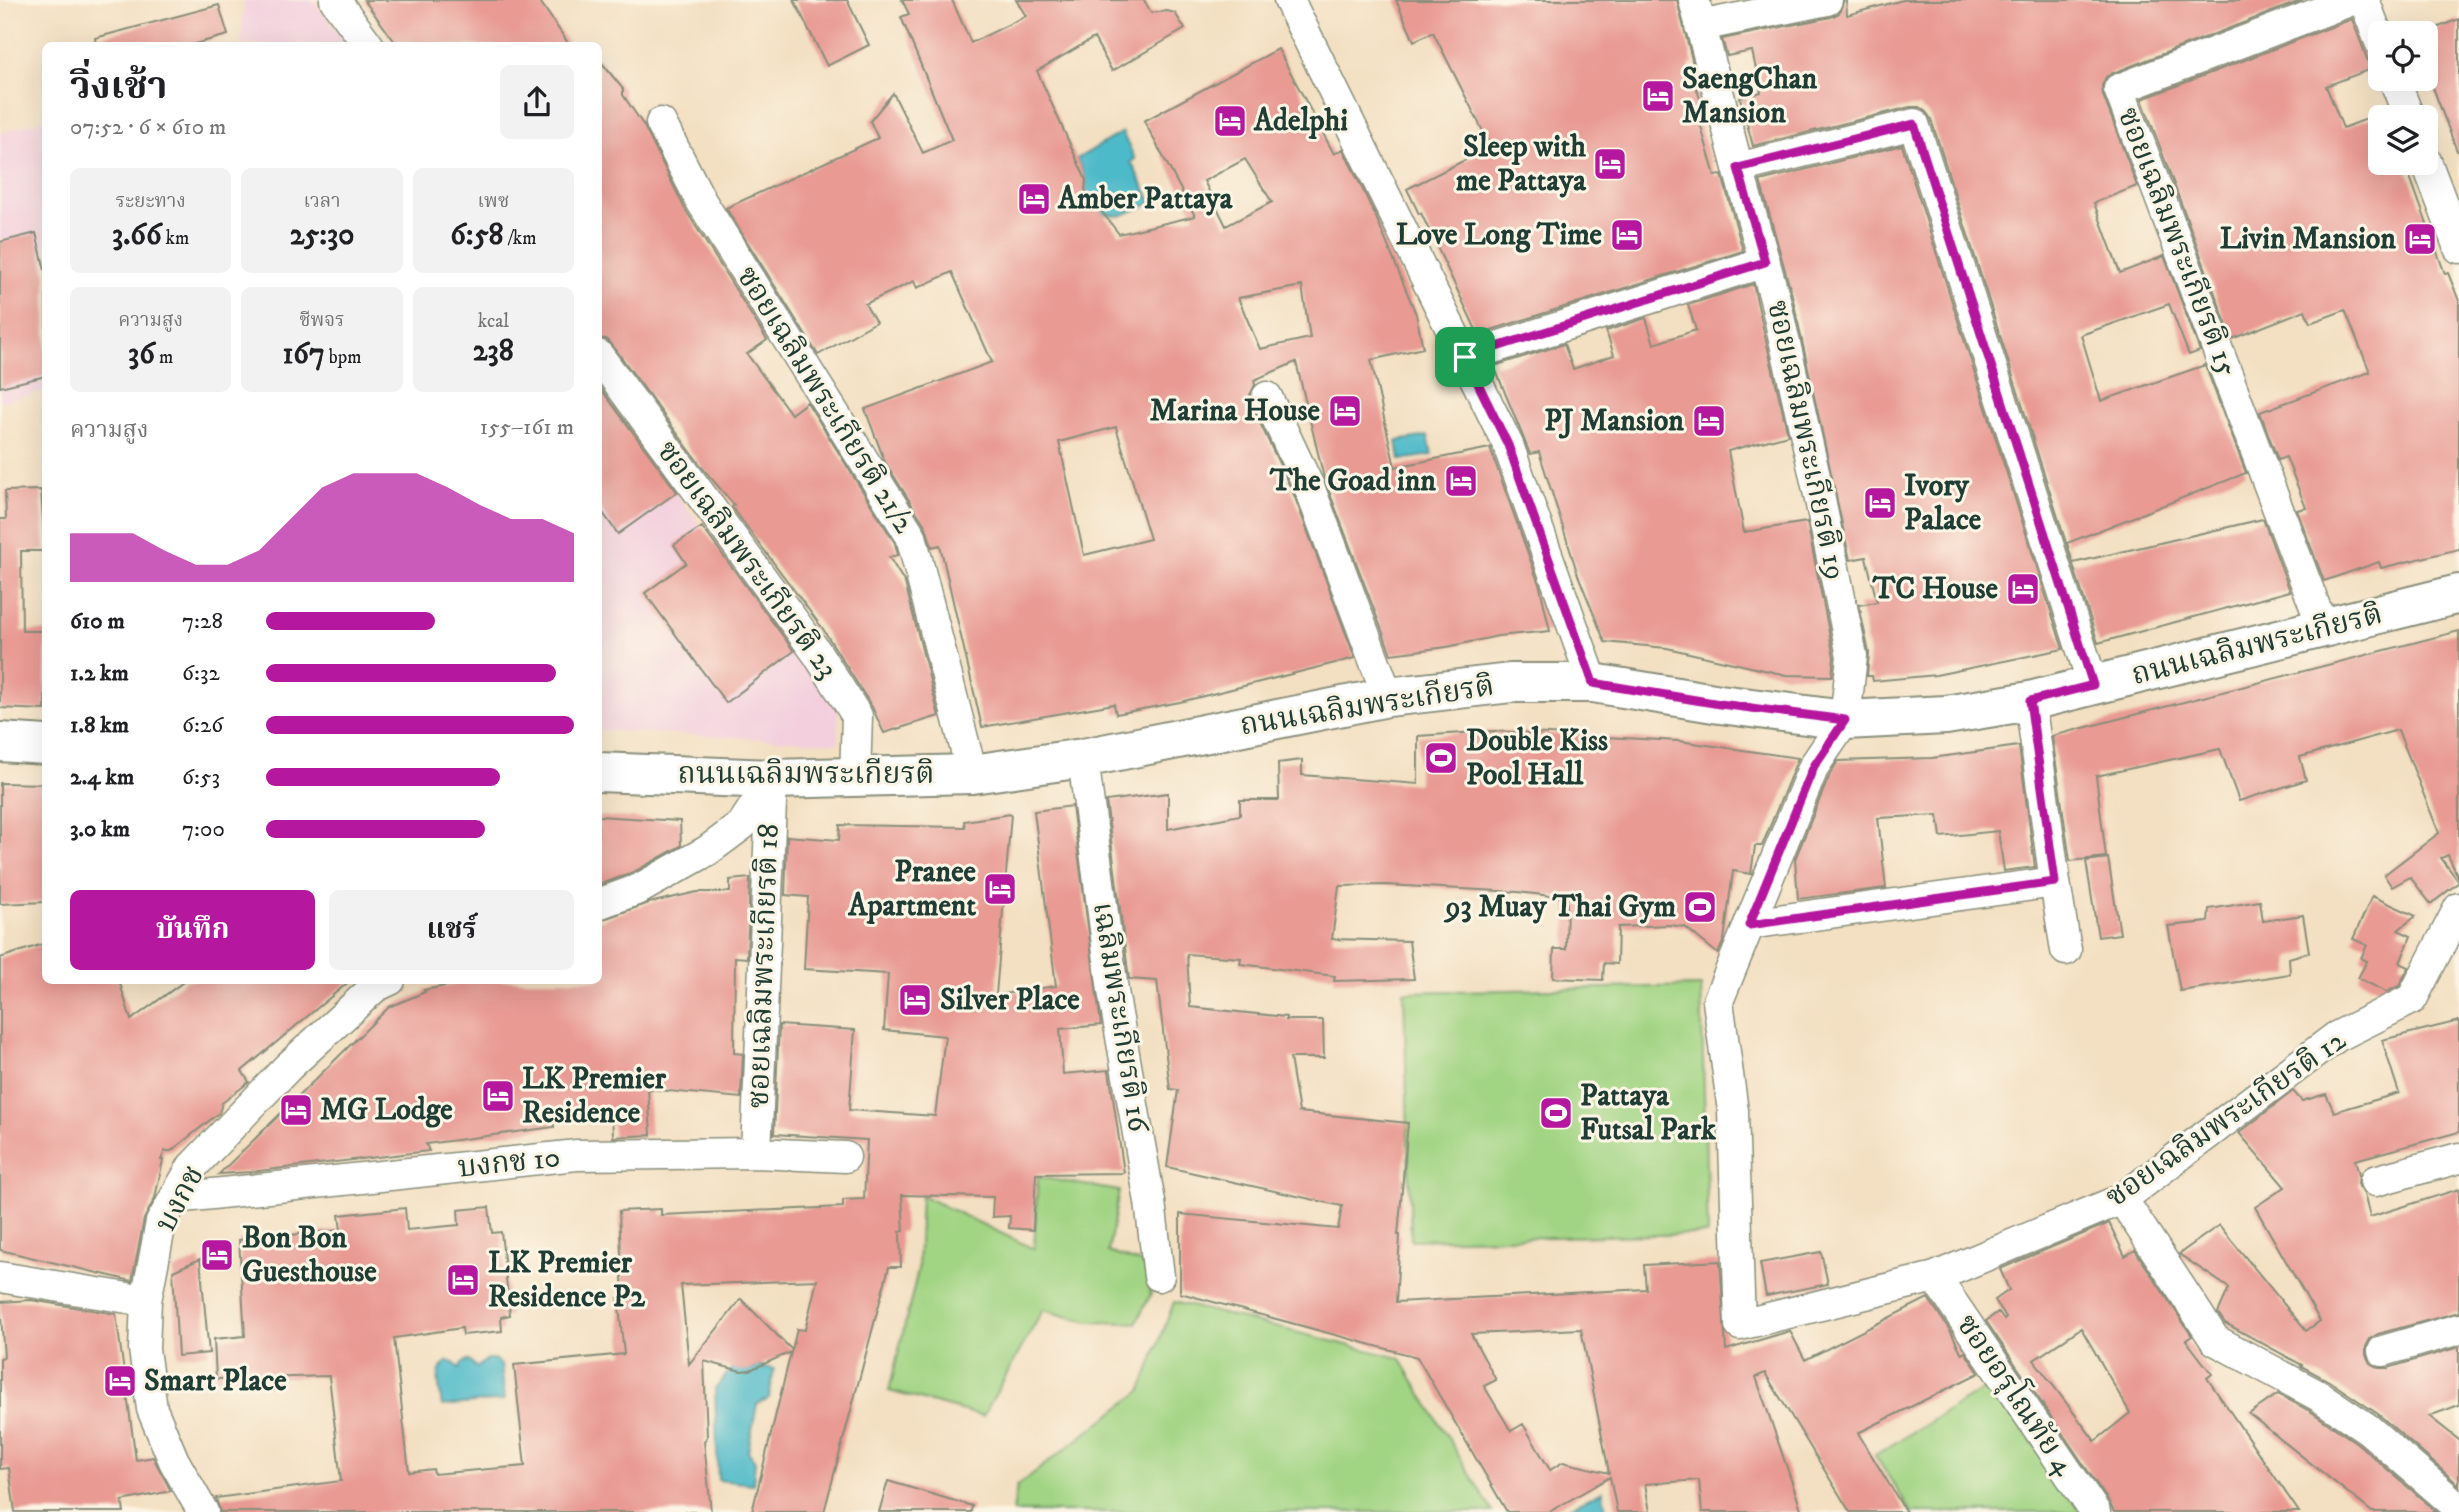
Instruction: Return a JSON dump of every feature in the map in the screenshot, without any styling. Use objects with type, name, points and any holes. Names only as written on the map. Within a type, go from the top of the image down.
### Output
[{"type":"main road","name":"ถนนเฉลิมพระเกียรติ","points":[[602,772],[772,779],[972,774],[1083,758],[1388,697],[1511,683],[1593,683],[1720,704],[1845,720],[1946,715],[2030,701],[2459,594]]},
{"type":"main road","points":[[0,742],[42,745]]},
{"type":"street","points":[[335,0],[366,42]]},
{"type":"street","points":[[1289,0],[1508,445],[1593,683]]},
{"type":"street","points":[[1697,13],[1826,0]]},
{"type":"street","name":"ซอยเฉลิมพระเกียรติ 15","points":[[2323,628],[2119,89],[2353,0]]},
{"type":"street","points":[[2364,0],[2372,21]]},
{"type":"street","name":"ซอยเฉลิมพระเกียรติ 19","points":[[1697,13],[1765,262],[1818,489],[1852,656],[1845,720]]},
{"type":"street","name":"ซอยเฉลิมพระเกียรติ 21/2","points":[[661,123],[701,201],[911,536],[972,774]]},
{"type":"street","points":[[1738,168],[1914,124],[2093,685]]},
{"type":"street","points":[[2431,175],[2459,248]]},
{"type":"street","points":[[1465,357],[1765,262]]},
{"type":"street","name":"ซอยเฉลิมพระเกียรติ 23","points":[[602,360],[817,653],[857,716],[856,777]]},
{"type":"street","points":[[1267,397],[1310,488],[1388,697]]},
{"type":"street","points":[[2030,701],[2066,950]]},
{"type":"street","points":[[1749,925],[1814,766],[1845,720]]},
{"type":"street","name":"เฉลิมพระเกียรติ 16","points":[[1083,758],[1112,979],[1150,1202],[1159,1276]]},
{"type":"street","points":[[602,903],[639,889],[707,851],[742,825],[772,779]]},
{"type":"street","name":"ซอยเฉลิมพระเกียรติ 18","points":[[756,1153],[772,779]]},
{"type":"street","points":[[1749,925],[2055,882]]},
{"type":"street","name":"ซอยเฉลิมพระเกียรติ 12","points":[[1749,925],[1718,1001],[1733,1111],[1740,1325],[1936,1278],[2122,1199],[2336,1037],[2412,999],[2459,908]]},
{"type":"street","name":"บงกช","points":[[203,1512],[174,1461],[152,1409],[144,1349],[146,1301],[162,1222],[192,1167],[288,1067],[378,984]]},
{"type":"street","name":"บงกช 10","points":[[175,1198],[577,1155],[756,1153],[845,1157]]},
{"type":"street","points":[[2375,1181],[2459,1158]]},
{"type":"street","points":[[2122,1199],[2216,1340],[2319,1396],[2358,1423],[2459,1508]]},
{"type":"street","points":[[0,1277],[146,1301]]},
{"type":"street","name":"ซอยอรุโณทัย 4","points":[[1936,1278],[2095,1512]]},
{"type":"street","points":[[2383,1351],[2459,1329]]},
{"type":"shaded area","points":[[244,0],[313,0],[347,42],[241,42]]},
{"type":"shaded area","points":[[42,120],[42,392],[0,402],[0,133]]},
{"type":"shaded area","points":[[602,394],[794,651],[838,704],[838,743],[602,730]]},
{"type":"green space","name":"Pattaya Futsal Park","points":[[1701,986],[1708,1234],[1411,1240],[1404,992]]},
{"type":"green space","points":[[1038,1177],[1119,1191],[1108,1252],[1144,1264],[1151,1294],[1136,1323],[1088,1322],[1043,1310],[983,1416],[889,1391],[918,1270],[921,1195],[1034,1249]]},
{"type":"green space","points":[[1174,1302],[1400,1358],[1493,1512],[1013,1512],[1017,1486],[1141,1391]]},
{"type":"green space","points":[[1992,1384],[2081,1512],[1911,1512],[1875,1455]]},
{"type":"water","points":[[1122,132],[1135,159],[1131,162],[1152,203],[1120,216],[1102,213],[1085,190],[1086,180],[1077,159]]},
{"type":"water","points":[[1428,436],[1432,455],[1400,460],[1397,441]]},
{"type":"water","points":[[487,1359],[494,1359],[501,1365],[505,1400],[442,1406],[439,1375],[443,1365],[448,1361],[459,1369],[462,1363],[468,1360],[477,1368]]},
{"type":"water","points":[[759,1366],[774,1369],[769,1398],[757,1404],[748,1451],[755,1461],[753,1484],[718,1480],[715,1389],[732,1368],[750,1370]]},
{"type":"water","points":[[1603,1491],[1606,1512],[1570,1512],[1568,1508]]},
{"type":"building","points":[[364,0],[539,0],[567,42],[395,42]]},
{"type":"building","points":[[794,0],[847,0],[869,45],[827,66]]},
{"type":"building","points":[[902,0],[952,0],[971,43],[1026,16],[1016,0],[1144,0],[1151,13],[1175,13],[1185,29],[1112,71],[1094,38],[1037,71],[1086,180],[1085,190],[1119,234],[1195,216],[1144,121],[1278,49],[1334,154],[1343,149],[1376,217],[1416,314],[1423,348],[1371,360],[1395,467],[1490,448],[1540,587],[1550,631],[1498,636],[1447,647],[1391,654],[1324,478],[1296,362],[1254,380],[1255,385],[1250,395],[1251,404],[1294,495],[1355,658],[1180,702],[1116,714],[1114,704],[982,727],[940,545],[932,547],[926,527],[885,462],[865,409],[992,362],[952,272],[917,288],[914,281],[865,304],[876,322],[818,355],[726,208],[878,138],[870,121],[893,93],[923,153],[952,140],[901,17],[909,14]],"holes":[[[1245,159],[1272,202],[1226,226],[1204,181]],[[1302,286],[1310,338],[1260,349],[1238,298]],[[1116,427],[1150,539],[1084,555],[1059,442]]]},
{"type":"building","points":[[1396,0],[1677,0],[1693,64],[1689,65],[1705,114],[1698,116],[1715,176],[1722,175],[1743,251],[1478,334],[1407,189],[1491,147],[1433,32],[1414,41]]},
{"type":"building","points":[[1844,0],[1847,15],[1903,0],[2303,0],[2113,73],[2106,77],[2102,86],[2137,186],[2094,203],[2120,273],[2164,256],[2200,351],[2189,355],[2169,304],[2081,335],[2101,401],[2205,365],[2246,473],[2067,543],[2073,563],[2263,519],[2290,591],[2098,643],[1931,119],[1919,107],[1910,107],[1753,146],[1740,98],[1761,92],[1752,51],[1727,56],[1722,39],[1831,17],[1839,13]]},
{"type":"building","points":[[219,5],[228,35],[202,42],[96,42],[95,38]]},
{"type":"building","points":[[2352,19],[2368,61],[2368,70],[2326,86],[2343,128],[2368,119],[2368,175],[2409,175],[2445,274],[2448,273],[2459,301],[2459,549],[2381,568],[2379,562],[2324,581],[2297,510],[2306,508],[2286,457],[2278,460],[2260,412],[2370,372],[2345,310],[2310,323],[2305,310],[2232,339],[2142,99]]},
{"type":"building","points":[[2459,19],[2459,151],[2434,91],[2438,91],[2438,27]]},
{"type":"building","points":[[602,63],[623,89],[623,95],[644,126],[685,209],[767,340],[747,354],[791,414],[807,402],[895,543],[898,555],[889,557],[905,583],[939,716],[884,733],[872,707],[823,629],[732,507],[734,505],[705,471],[606,339],[602,338]]},
{"type":"building","points":[[1902,145],[2063,649],[1936,675],[1873,681],[1872,676],[1867,676],[1869,653],[1859,605],[1877,602],[1866,557],[1850,560],[1792,295],[1760,181]]},
{"type":"building","points":[[36,233],[42,258],[42,377],[0,387],[0,242]]},
{"type":"building","points":[[1753,284],[1788,435],[1728,451],[1744,532],[1807,522],[1834,657],[1832,676],[1786,675],[1667,648],[1605,642],[1578,575],[1539,452],[1530,454],[1494,366],[1564,344],[1573,369],[1614,355],[1606,331],[1646,318],[1654,344],[1696,330],[1688,305]]},
{"type":"building","points":[[602,390],[677,492],[618,534],[602,512]]},
{"type":"building","points":[[41,490],[42,551],[21,551],[22,631],[42,631],[42,710],[0,708],[0,519],[6,519],[5,491]]},
{"type":"building","points":[[702,527],[794,651],[726,703],[645,593],[686,563],[674,545]]},
{"type":"building","points":[[2459,631],[2459,879],[2448,855],[2441,858],[2459,882],[2431,904],[2410,877],[2392,887],[2384,875],[2439,833],[2398,730],[2300,757],[2306,780],[2239,801],[2220,749],[2096,776],[2106,857],[2070,861],[2052,736]]},
{"type":"building","points":[[1494,731],[1679,741],[1798,758],[1762,846],[1755,846],[1751,874],[1733,871],[1724,940],[1718,954],[1685,927],[1618,927],[1617,964],[1604,963],[1603,980],[1553,978],[1554,949],[1566,949],[1567,898],[1518,892],[1386,885],[1339,886],[1332,939],[1409,941],[1414,979],[1334,981],[1335,976],[1240,964],[1241,958],[1187,954],[1190,1007],[1286,1017],[1286,1020],[1323,1020],[1324,1058],[1290,1058],[1299,1112],[1408,1123],[1398,1235],[1396,1302],[1646,1289],[1644,1265],[1720,1261],[1726,1350],[1790,1331],[1805,1360],[1928,1298],[1962,1354],[1965,1352],[1979,1373],[1858,1433],[1906,1512],[1850,1512],[1765,1373],[1756,1377],[1802,1512],[1702,1512],[1699,1480],[1645,1484],[1650,1512],[1617,1512],[1610,1477],[1549,1512],[1507,1512],[1417,1357],[1180,1293],[1180,1214],[1338,1229],[1342,1206],[1167,1167],[1178,1090],[1170,1089],[1157,981],[1129,979],[1106,801],[1168,793],[1168,829],[1240,815],[1240,800],[1279,800],[1278,763],[1302,760],[1302,775],[1418,784],[1418,736]],"holes":[[[1581,1329],[1609,1473],[1563,1462],[1550,1470],[1523,1424],[1511,1431],[1484,1386],[1496,1380],[1471,1334]]]},
{"type":"building","points":[[2019,746],[2035,867],[2004,871],[1998,831],[1941,837],[1938,815],[1878,818],[1886,888],[1798,899],[1795,859],[1830,774],[1838,761],[1932,758]]},
{"type":"building","points":[[0,783],[42,784],[42,902],[0,904]]},
{"type":"building","points":[[1072,806],[1101,1025],[1060,1029],[1063,1074],[1109,1070],[1124,1173],[1036,1174],[1033,1230],[1009,1228],[1010,1216],[992,1217],[993,1197],[902,1195],[904,1231],[900,1232],[901,1267],[889,1267],[824,1512],[752,1512],[791,1352],[750,1370],[741,1371],[704,1361],[707,1437],[704,1441],[711,1512],[220,1512],[216,1498],[341,1481],[329,1376],[216,1379],[214,1339],[245,1336],[239,1240],[341,1230],[339,1215],[405,1208],[407,1230],[459,1225],[458,1210],[489,1207],[492,1233],[501,1232],[510,1315],[501,1317],[502,1331],[463,1335],[462,1328],[394,1338],[409,1472],[433,1469],[434,1474],[525,1466],[514,1365],[624,1354],[618,1298],[623,1298],[619,1211],[661,1209],[661,1215],[843,1207],[843,1200],[864,1199],[867,1140],[774,1134],[779,1025],[855,1030],[849,1110],[935,1116],[945,1036],[884,1030],[888,974],[804,969],[808,897],[785,895],[787,836],[839,840],[840,825],[965,827],[964,821],[1011,814],[996,995],[1056,986],[1034,811]],"holes":[[[817,1280],[805,1330],[797,1329],[792,1350],[741,1299],[689,1364],[681,1285]]]},
{"type":"building","points":[[602,816],[680,821],[681,846],[632,873],[602,884]]},
{"type":"building","points":[[2108,858],[2120,934],[2098,937],[2086,861]]},
{"type":"building","points":[[750,878],[747,958],[735,957],[734,1053],[743,1054],[741,1098],[648,1089],[651,1135],[613,1137],[612,1109],[552,1112],[554,1127],[426,1144],[429,1151],[219,1174],[389,1007],[425,992],[424,990],[455,984],[602,984],[602,920],[649,903],[697,892],[730,892],[730,880]]},
{"type":"building","points":[[2372,896],[2416,916],[2398,930],[2411,936],[2400,963],[2409,967],[2399,986],[2386,992],[2358,978],[2367,961],[2361,958],[2367,945],[2353,939]]},
{"type":"building","points":[[2260,901],[2263,921],[2303,915],[2309,952],[2289,958],[2290,974],[2180,991],[2168,926],[2208,922],[2209,909]]},
{"type":"building","points":[[42,944],[42,984],[120,984],[131,1020],[180,984],[346,984],[242,1071],[249,1082],[222,1103],[219,1113],[171,1151],[165,1151],[155,1198],[144,1219],[132,1281],[0,1250],[0,958]]},
{"type":"building","points":[[2459,1021],[2459,1132],[2355,1160],[2359,1175],[2358,1185],[2364,1194],[2370,1217],[2459,1189],[2459,1312],[2378,1334],[2370,1339],[2366,1355],[2370,1363],[2379,1368],[2388,1368],[2459,1347],[2459,1405],[2429,1416],[2459,1440],[2459,1485],[2378,1414],[2329,1381],[2225,1323],[2218,1313],[2229,1288],[2179,1254],[2219,1225],[2306,1331],[2320,1321],[2255,1207],[2285,1187],[2239,1133],[2293,1091],[2302,1101],[2326,1094],[2334,1112],[2399,1093],[2382,1040]]},
{"type":"building","points":[[2109,1223],[2125,1256],[2135,1250],[2192,1336],[2186,1340],[2212,1374],[2207,1378],[2299,1512],[2114,1512],[1986,1321],[1998,1312],[2004,1320],[2006,1318],[1995,1300],[2009,1290],[2000,1269]],"holes":[[[2081,1328],[2130,1413],[2095,1441],[2034,1360]]]},
{"type":"building","points":[[1821,1252],[1828,1284],[1766,1296],[1760,1263]]},
{"type":"building","points":[[200,1259],[209,1353],[178,1356],[173,1271]]},
{"type":"building","points":[[31,1300],[116,1314],[136,1460],[153,1457],[171,1491],[122,1501],[124,1512],[15,1512],[9,1468],[0,1469],[0,1358],[4,1357],[0,1302]]},
{"type":"building","points":[[2278,1394],[2310,1411],[2357,1443],[2437,1512],[2372,1512],[2249,1414]]},
{"type":"building","points":[[888,1481],[972,1506],[971,1512],[879,1512]]},
{"type":"place","name":"SaengChan Mansion","points":[[1658,96]]},
{"type":"place","name":"Adelphi","points":[[1230,121]]},
{"type":"place","name":"Sleep with me Pattaya","points":[[1610,164]]},
{"type":"place","name":"Amber Pattaya","points":[[1034,199]]},
{"type":"place","name":"Love Long Time","points":[[1627,235]]},
{"type":"place","name":"Livin Mansion","points":[[2420,239]]},
{"type":"place","name":"Marina House","points":[[1345,411]]},
{"type":"place","name":"PJ Mansion","points":[[1709,421]]},
{"type":"place","name":"The Goad inn","points":[[1461,481]]},
{"type":"place","name":"Ivory Palace","points":[[1880,503]]},
{"type":"place","name":"TC House","points":[[2023,589]]},
{"type":"place","name":"Double Kiss Pool Hall","points":[[1441,758]]},
{"type":"place","name":"Pranee Apartment","points":[[1000,889]]},
{"type":"place","name":"93 Muay Thai Gym","points":[[1700,907]]},
{"type":"place","name":"Silver Place","points":[[915,1000]]},
{"type":"place","name":"LK Premier Residence","points":[[498,1096]]},
{"type":"place","name":"MG Lodge","points":[[296,1110]]},
{"type":"place","name":"Pattaya Futsal Park","points":[[1556,1113]]},
{"type":"place","name":"Bon Bon Guesthouse","points":[[217,1255]]},
{"type":"place","name":"LK Premier Residence P2","points":[[463,1280]]},
{"type":"place","name":"Smart Place","points":[[120,1381]]},
{"type":"route","points":[[1914,124],[2093,685],[2030,701],[2055,882],[1749,925],[1814,766],[1845,720],[1720,704],[1593,683],[1508,445],[1465,357],[1765,262],[1738,168],[1914,124]]}]
